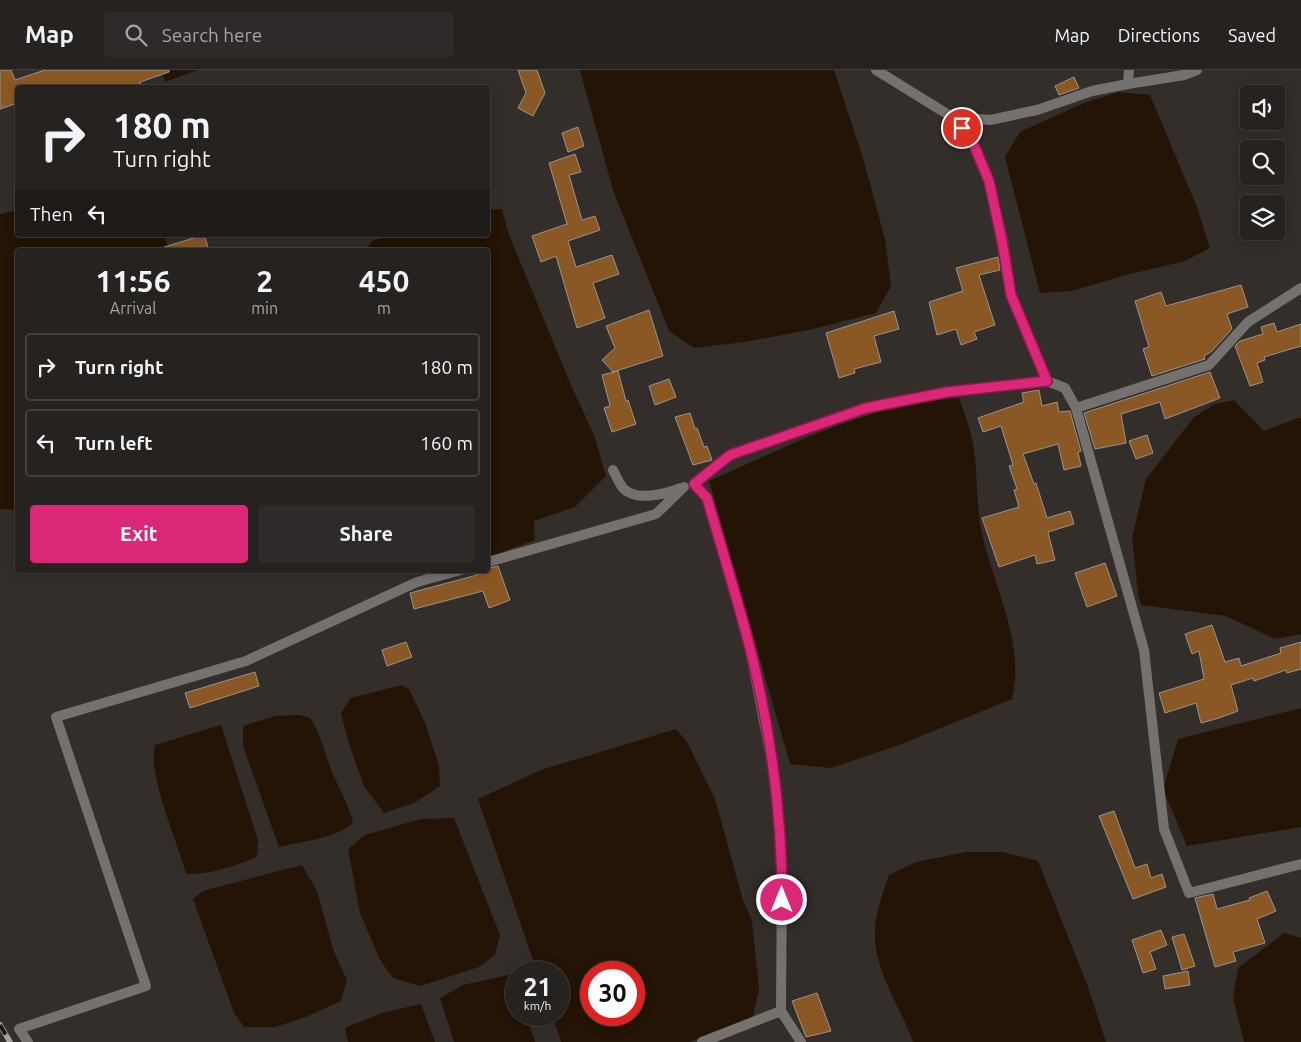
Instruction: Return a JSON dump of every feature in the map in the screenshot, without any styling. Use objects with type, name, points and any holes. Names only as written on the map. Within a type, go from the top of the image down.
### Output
[{"type":"street","points":[[876,70],[952,117],[971,138],[989,181],[1011,295],[1047,381]]},
{"type":"street","points":[[1128,84],[1129,70]]},
{"type":"street","points":[[952,117],[990,120],[1037,110],[1092,91],[1184,75],[1197,70]]},
{"type":"street","points":[[1076,408],[1209,365],[1248,322],[1301,288]]},
{"type":"street","points":[[490,561],[656,514],[689,485],[730,455],[866,408],[947,392],[1047,381],[1065,388],[1076,408],[1144,650],[1164,829],[1189,894],[1301,864]]},
{"type":"street","points":[[613,470],[624,489],[640,496],[670,492],[689,485]]},
{"type":"street","points":[[689,485],[707,498],[746,634],[775,778],[782,862],[781,1011],[801,1042]]},
{"type":"street","points":[[28,1042],[20,1029],[146,986],[56,717],[246,662],[417,582],[451,573]]},
{"type":"street","points":[[702,1042],[745,1027],[781,1011]]},
{"type":"shaded area","points":[[161,70],[198,70],[165,82]]},
{"type":"shaded area","points":[[580,70],[834,70],[863,158],[885,239],[891,286],[876,313],[809,330],[744,342],[694,348],[669,331],[613,190]]},
{"type":"shaded area","points":[[1119,92],[1150,95],[1197,207],[1210,248],[1185,261],[1122,276],[1072,291],[1040,293],[1005,157],[1020,132],[1084,103]]},
{"type":"shaded area","points":[[502,209],[508,232],[570,383],[594,435],[606,476],[575,507],[534,521],[535,540],[490,556],[490,248],[367,248],[372,241],[383,237],[490,237],[490,210]]},
{"type":"shaded area","points":[[15,210],[15,237],[165,237],[168,248],[15,248],[15,510],[0,509],[0,214]]},
{"type":"shaded area","points":[[959,398],[973,443],[981,529],[1006,613],[1015,656],[1012,699],[899,745],[831,768],[790,764],[709,481],[831,428],[862,417],[894,408]]},
{"type":"shaded area","points":[[1234,400],[1264,431],[1301,417],[1301,634],[1275,639],[1226,616],[1141,605],[1132,538],[1146,479],[1194,417],[1215,404]]},
{"type":"shaded area","points":[[402,685],[409,689],[426,725],[439,766],[440,786],[414,803],[384,813],[364,786],[349,744],[341,713],[351,698]]},
{"type":"shaded area","points":[[1301,708],[1301,827],[1187,846],[1163,789],[1178,739]]},
{"type":"shaded area","points":[[299,715],[310,718],[317,730],[353,823],[328,836],[279,847],[243,746],[243,726],[275,716]]},
{"type":"shaded area","points":[[221,725],[258,840],[257,857],[214,871],[186,874],[159,791],[155,773],[155,745]]},
{"type":"shaded area","points":[[676,729],[687,742],[715,799],[743,900],[752,920],[759,989],[752,1021],[688,1042],[561,1042],[556,1026],[570,1026],[570,961],[533,961],[478,799],[541,770]]},
{"type":"shaded area","points":[[454,818],[500,935],[495,955],[479,967],[420,986],[393,978],[380,960],[360,913],[348,849],[365,835],[421,819]]},
{"type":"shaded area","points":[[966,852],[1003,852],[1038,861],[1088,987],[1106,1042],[913,1042],[878,960],[875,932],[880,903],[889,875],[916,862]]},
{"type":"shaded area","points":[[302,865],[317,891],[334,952],[347,980],[341,1001],[306,1017],[275,1027],[244,1027],[234,1013],[193,899],[203,891]]},
{"type":"shaded area","points":[[1284,933],[1301,938],[1301,1042],[1244,1042],[1233,998],[1238,968]]},
{"type":"shaded area","points":[[505,976],[505,1026],[530,1026],[535,1042],[454,1042],[440,998],[463,985]]},
{"type":"shaded area","points":[[421,1004],[435,1042],[348,1042],[345,1028],[382,1013]]},
{"type":"building","points":[[0,70],[11,70],[15,80],[45,70],[169,70],[169,72],[140,82],[141,85],[15,85],[15,104],[0,109]]},
{"type":"building","points":[[518,70],[537,70],[545,93],[533,116],[518,108],[526,93]]},
{"type":"building","points":[[1074,77],[1079,88],[1059,95],[1055,86]]},
{"type":"building","points":[[578,127],[584,146],[568,152],[562,133]]},
{"type":"building","points":[[575,154],[581,172],[569,175],[582,220],[595,216],[600,230],[568,241],[576,267],[612,255],[619,274],[593,283],[605,318],[577,328],[556,256],[541,262],[532,236],[567,224],[549,163]]},
{"type":"building","points":[[197,237],[205,237],[208,248],[164,248]]},
{"type":"building","points":[[998,257],[1000,270],[979,275],[995,325],[974,332],[977,339],[961,345],[956,329],[937,335],[929,302],[963,291],[956,268]]},
{"type":"building","points":[[1241,285],[1248,307],[1227,314],[1232,329],[1211,352],[1204,356],[1205,359],[1152,376],[1143,349],[1149,347],[1135,301],[1161,292],[1166,306]]},
{"type":"building","points":[[649,310],[663,356],[613,372],[602,360],[615,348],[606,326]]},
{"type":"building","points":[[894,311],[899,329],[874,336],[881,362],[854,369],[855,373],[839,378],[826,333]]},
{"type":"building","points":[[1274,323],[1277,332],[1301,324],[1301,346],[1264,357],[1265,360],[1257,363],[1263,382],[1250,386],[1235,346],[1240,341],[1263,334],[1261,327]]},
{"type":"building","points":[[618,371],[626,401],[628,400],[636,424],[612,432],[604,408],[610,406],[602,375]]},
{"type":"building","points":[[1210,372],[1220,398],[1165,419],[1160,402],[1121,414],[1126,443],[1095,449],[1084,413]]},
{"type":"building","points":[[669,379],[676,397],[655,405],[649,386]]},
{"type":"building","points":[[1039,390],[1042,406],[1057,402],[1059,412],[1070,411],[1081,451],[1078,452],[1081,466],[1064,470],[1058,444],[1023,454],[1034,484],[1036,483],[1047,518],[1070,511],[1074,524],[1048,532],[1055,560],[1037,564],[1035,555],[999,567],[982,518],[1019,507],[1014,490],[1017,489],[1009,466],[1013,465],[1001,426],[983,432],[978,418],[1024,402],[1022,393]]},
{"type":"building","points":[[690,413],[695,429],[697,428],[704,447],[707,446],[712,460],[693,465],[675,417]]},
{"type":"building","points":[[1147,435],[1153,453],[1136,459],[1129,441]]},
{"type":"building","points":[[1105,563],[1117,596],[1087,607],[1075,573]]},
{"type":"building","points":[[498,566],[510,600],[489,608],[483,591],[414,609],[410,593],[477,575],[476,573],[490,573],[490,568]]},
{"type":"building","points":[[1212,625],[1225,662],[1239,658],[1241,666],[1281,653],[1280,648],[1301,642],[1301,669],[1287,673],[1286,670],[1254,681],[1253,678],[1231,685],[1238,711],[1219,718],[1201,723],[1196,703],[1165,713],[1159,693],[1204,679],[1199,651],[1192,654],[1185,634]]},
{"type":"building","points":[[406,642],[412,657],[387,666],[382,650]]},
{"type":"building","points":[[255,672],[259,686],[190,708],[185,693]]},
{"type":"building","points":[[1114,811],[1135,868],[1147,864],[1151,878],[1162,874],[1166,887],[1133,899],[1099,816]]},
{"type":"building","points":[[1267,891],[1276,911],[1257,919],[1265,943],[1233,952],[1236,961],[1215,967],[1195,898],[1213,894],[1217,909],[1250,900],[1249,898]]},
{"type":"building","points":[[1161,930],[1167,945],[1150,952],[1156,969],[1143,973],[1132,940]]},
{"type":"building","points":[[1184,934],[1195,966],[1182,970],[1172,937]]},
{"type":"building","points":[[1188,971],[1190,985],[1165,989],[1163,976]]},
{"type":"building","points":[[817,993],[831,1031],[806,1037],[792,1001]]},
{"type":"railway","points":[[0,1025],[10,1042]]},
{"type":"route","points":[[782,900],[782,862],[775,778],[763,714],[746,634],[707,498],[694,484],[730,455],[771,439],[866,408],[947,392],[1047,381],[1011,295],[989,181],[971,138],[962,128]]}]
